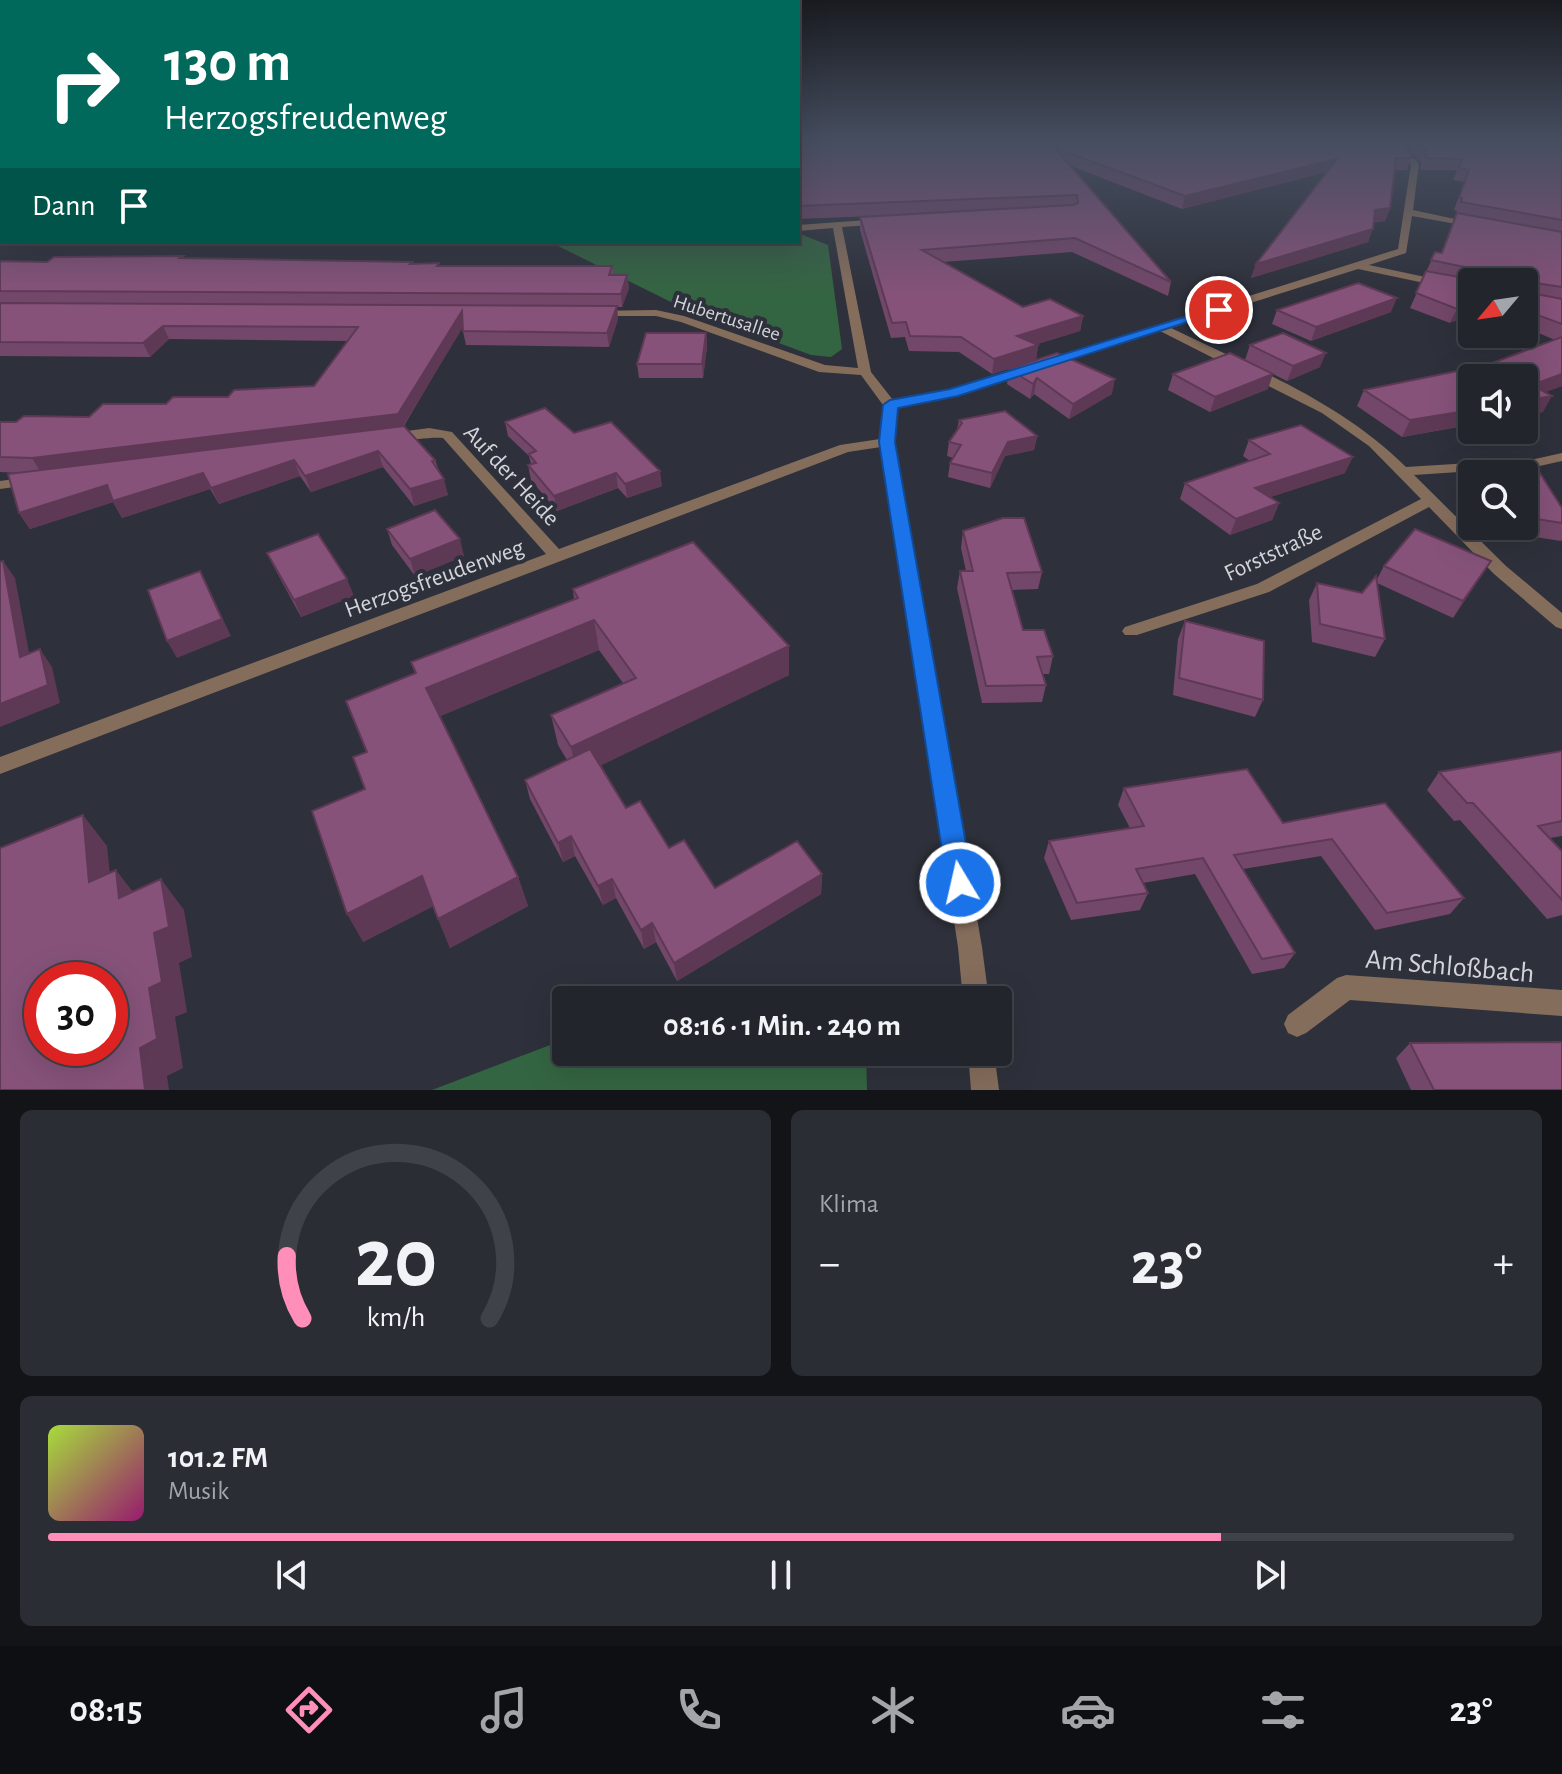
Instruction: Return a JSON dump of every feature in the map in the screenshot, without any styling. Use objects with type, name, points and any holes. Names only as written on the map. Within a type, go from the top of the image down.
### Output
[{"type":"street","points":[[890,405],[953,393],[1403,251],[1411,193]]},
{"type":"street","points":[[1408,212],[1485,226]]},
{"type":"street","points":[[800,228],[900,221]]},
{"type":"street","points":[[837,225],[865,372],[890,405],[887,442],[974,986]]},
{"type":"street","points":[[1360,266],[1458,287]]},
{"type":"street","name":"Hubertusallee","points":[[580,313],[656,313],[684,319],[823,369],[865,372]]},
{"type":"street","points":[[1162,328],[1327,410],[1374,443],[1428,501],[1500,570],[1562,623]]},
{"type":"street","name":"Auf der Heide","points":[[383,438],[429,432],[447,435],[558,558]]},
{"type":"street","name":"Herzogsfreudenweg","points":[[0,766],[845,448],[887,442]]},
{"type":"street","points":[[1403,471],[1535,463],[1562,457]]},
{"type":"street","points":[[0,485],[45,480]]},
{"type":"street","name":"Forststraße","points":[[1131,631],[1263,588],[1428,501]]},
{"type":"street","name":"Am Schloßbach","points":[[1297,1024],[1346,987],[1562,1003]]},
{"type":"street","points":[[982,1066],[985,1090]]},
{"type":"green space","points":[[800,234],[828,245],[842,349],[831,357],[811,355],[677,305],[554,244],[800,244]]},
{"type":"green space","points":[[552,1044],[552,1066],[866,1066],[867,1090],[432,1090]]},
{"type":"building","points":[[800,193],[1094,193],[1171,282],[1075,238],[922,250],[1023,307],[1050,299],[1083,316],[1017,336],[1038,345],[994,359],[961,337],[910,336],[906,322],[892,323],[860,217],[1073,205],[1078,203],[1077,195],[800,206]]},
{"type":"building","points":[[1311,193],[1392,193],[1390,208],[1375,210],[1373,229],[1256,264]]},
{"type":"building","points":[[1461,193],[1562,193],[1562,220],[1461,202],[1462,198],[1459,198]]},
{"type":"building","points":[[1457,213],[1562,232],[1562,287],[1538,283],[1538,268],[1469,268],[1431,260],[1435,252],[1442,253]]},
{"type":"building","points":[[183,256],[180,258],[439,263],[437,266],[612,266],[609,275],[627,275],[621,294],[0,291],[2,261],[47,262],[54,257]]},
{"type":"building","points":[[1426,271],[1458,277],[1458,309],[1416,293]]},
{"type":"building","points":[[1358,283],[1397,298],[1316,327],[1277,310]]},
{"type":"building","points":[[1538,294],[1562,299],[1562,324],[1538,315]]},
{"type":"building","points":[[0,303],[617,306],[607,333],[463,331],[462,311],[398,414],[32,458],[0,457],[0,422],[16,422],[24,416],[89,417],[103,404],[166,404],[173,397],[228,397],[234,390],[314,386],[358,327],[163,326],[143,343],[0,342]]},
{"type":"building","points":[[646,333],[706,333],[702,364],[637,364]]},
{"type":"building","points":[[1283,333],[1326,353],[1293,366],[1250,345]]},
{"type":"building","points":[[1562,337],[1562,374],[1538,383],[1538,364],[1490,364],[1538,348]]},
{"type":"building","points":[[1057,353],[1115,379],[1073,404],[1037,378],[1033,384],[1009,369]]},
{"type":"building","points":[[1230,353],[1273,374],[1215,397],[1173,374]]},
{"type":"building","points":[[1458,371],[1458,412],[1410,420],[1364,390]]},
{"type":"building","points":[[1538,388],[1552,396],[1538,398]]},
{"type":"building","points":[[545,408],[574,433],[611,422],[660,471],[625,484],[616,473],[554,496],[528,465],[536,463],[529,454],[536,451],[505,422]]},
{"type":"building","points":[[1005,411],[1037,436],[1008,442],[992,473],[950,463],[961,445],[949,442],[962,423],[959,420]]},
{"type":"building","points":[[1301,425],[1353,457],[1255,488],[1279,503],[1236,519],[1185,483],[1270,454],[1249,440]]},
{"type":"building","points":[[404,426],[435,460],[432,461],[444,479],[410,489],[378,451],[305,476],[294,460],[211,488],[203,473],[113,501],[107,485],[19,513],[8,474]]},
{"type":"building","points":[[1538,470],[1562,508],[1562,523],[1538,519]]},
{"type":"building","points":[[435,510],[460,539],[410,559],[387,529]]},
{"type":"building","points":[[1003,518],[1024,518],[1042,572],[1007,573],[1023,630],[1044,630],[1053,656],[1037,657],[1046,685],[986,686],[960,571],[973,571],[963,531]]},
{"type":"building","points":[[1415,529],[1491,561],[1463,601],[1384,566]]},
{"type":"building","points":[[318,534],[347,579],[294,600],[267,553]]},
{"type":"building","points":[[693,542],[789,646],[571,747],[551,715],[636,678],[594,620],[426,688],[518,877],[438,919],[422,876],[347,914],[312,811],[365,789],[353,757],[367,752],[346,701],[416,673],[411,662],[578,598],[573,589]]},
{"type":"building","points":[[3,561],[20,657],[40,649],[48,685],[0,704],[0,562]]},
{"type":"building","points":[[200,571],[222,619],[167,641],[148,590]]},
{"type":"building","points":[[1376,576],[1385,639],[1320,624],[1317,583],[1362,593]]},
{"type":"building","points":[[1185,621],[1264,641],[1263,700],[1179,678]]},
{"type":"building","points":[[590,749],[626,808],[640,801],[669,848],[684,840],[715,888],[797,841],[822,874],[674,963],[652,923],[641,930],[612,879],[598,886],[571,836],[558,843],[525,780]]},
{"type":"building","points":[[1562,751],[1562,821],[1538,826],[1562,851],[1562,900],[1473,803],[1467,803],[1439,772]]},
{"type":"building","points":[[1247,769],[1283,823],[1385,803],[1464,898],[1387,913],[1332,839],[1234,855],[1295,953],[1262,959],[1203,858],[1136,869],[1148,893],[1077,903],[1049,841],[1144,826],[1124,788]]},
{"type":"building","points":[[83,815],[89,882],[116,870],[119,898],[161,879],[169,927],[154,933],[162,982],[149,988],[157,1039],[140,1048],[145,1090],[0,1090],[0,848]]},
{"type":"building","points":[[1562,1042],[1562,1090],[1434,1090],[1410,1043]]},
{"type":"route","points":[[960,883],[887,442],[890,405],[953,393],[1219,310]]}]
